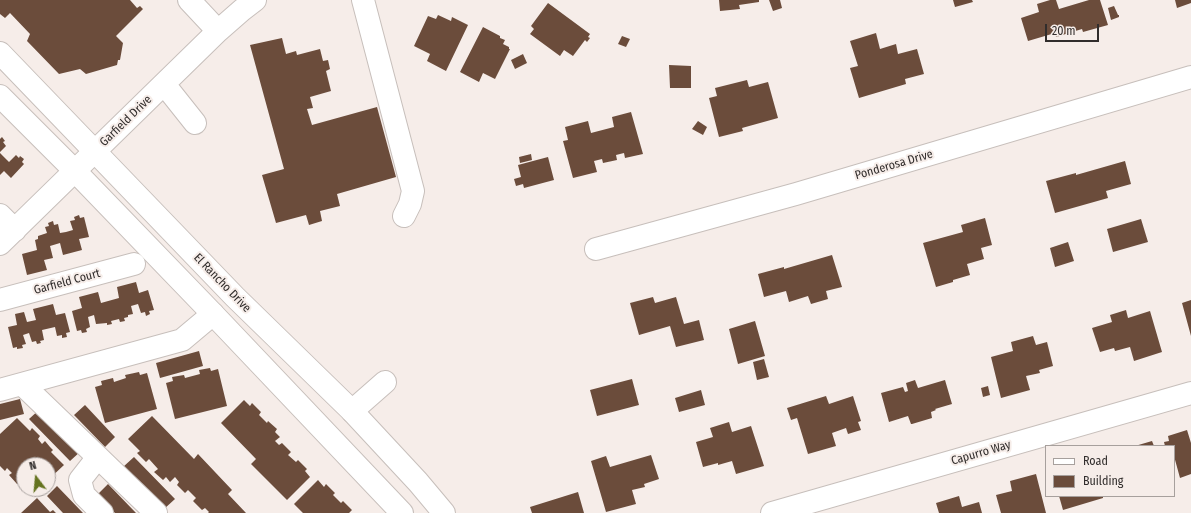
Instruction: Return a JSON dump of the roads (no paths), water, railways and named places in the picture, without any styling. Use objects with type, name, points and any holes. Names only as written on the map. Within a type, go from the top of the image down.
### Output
[{"type":"street","points":[[189,0],[218,31]]},
{"type":"street","name":"Garfield Drive","points":[[5,230],[75,171],[218,31],[255,0]]},
{"type":"street","points":[[363,0],[413,191],[410,204],[404,216]]},
{"type":"street","name":"El Rancho Drive","points":[[0,53],[235,297],[352,411],[418,482],[444,513]]},
{"type":"street","name":"Ponderosa Drive","points":[[596,249],[796,194],[1191,77]]},
{"type":"street","points":[[164,84],[196,123]]},
{"type":"street","points":[[0,96],[75,171],[213,314],[402,513]]},
{"type":"street","name":"Garfield Court","points":[[0,300],[134,264]]},
{"type":"street","points":[[0,390],[182,340],[213,314]]},
{"type":"street","points":[[352,411],[385,382]]},
{"type":"street","points":[[22,384],[156,513]]},
{"type":"street","name":"Capurro Way","points":[[772,513],[1191,392]]},
{"type":"street","points":[[98,457],[80,480],[84,495],[102,513]]}]
